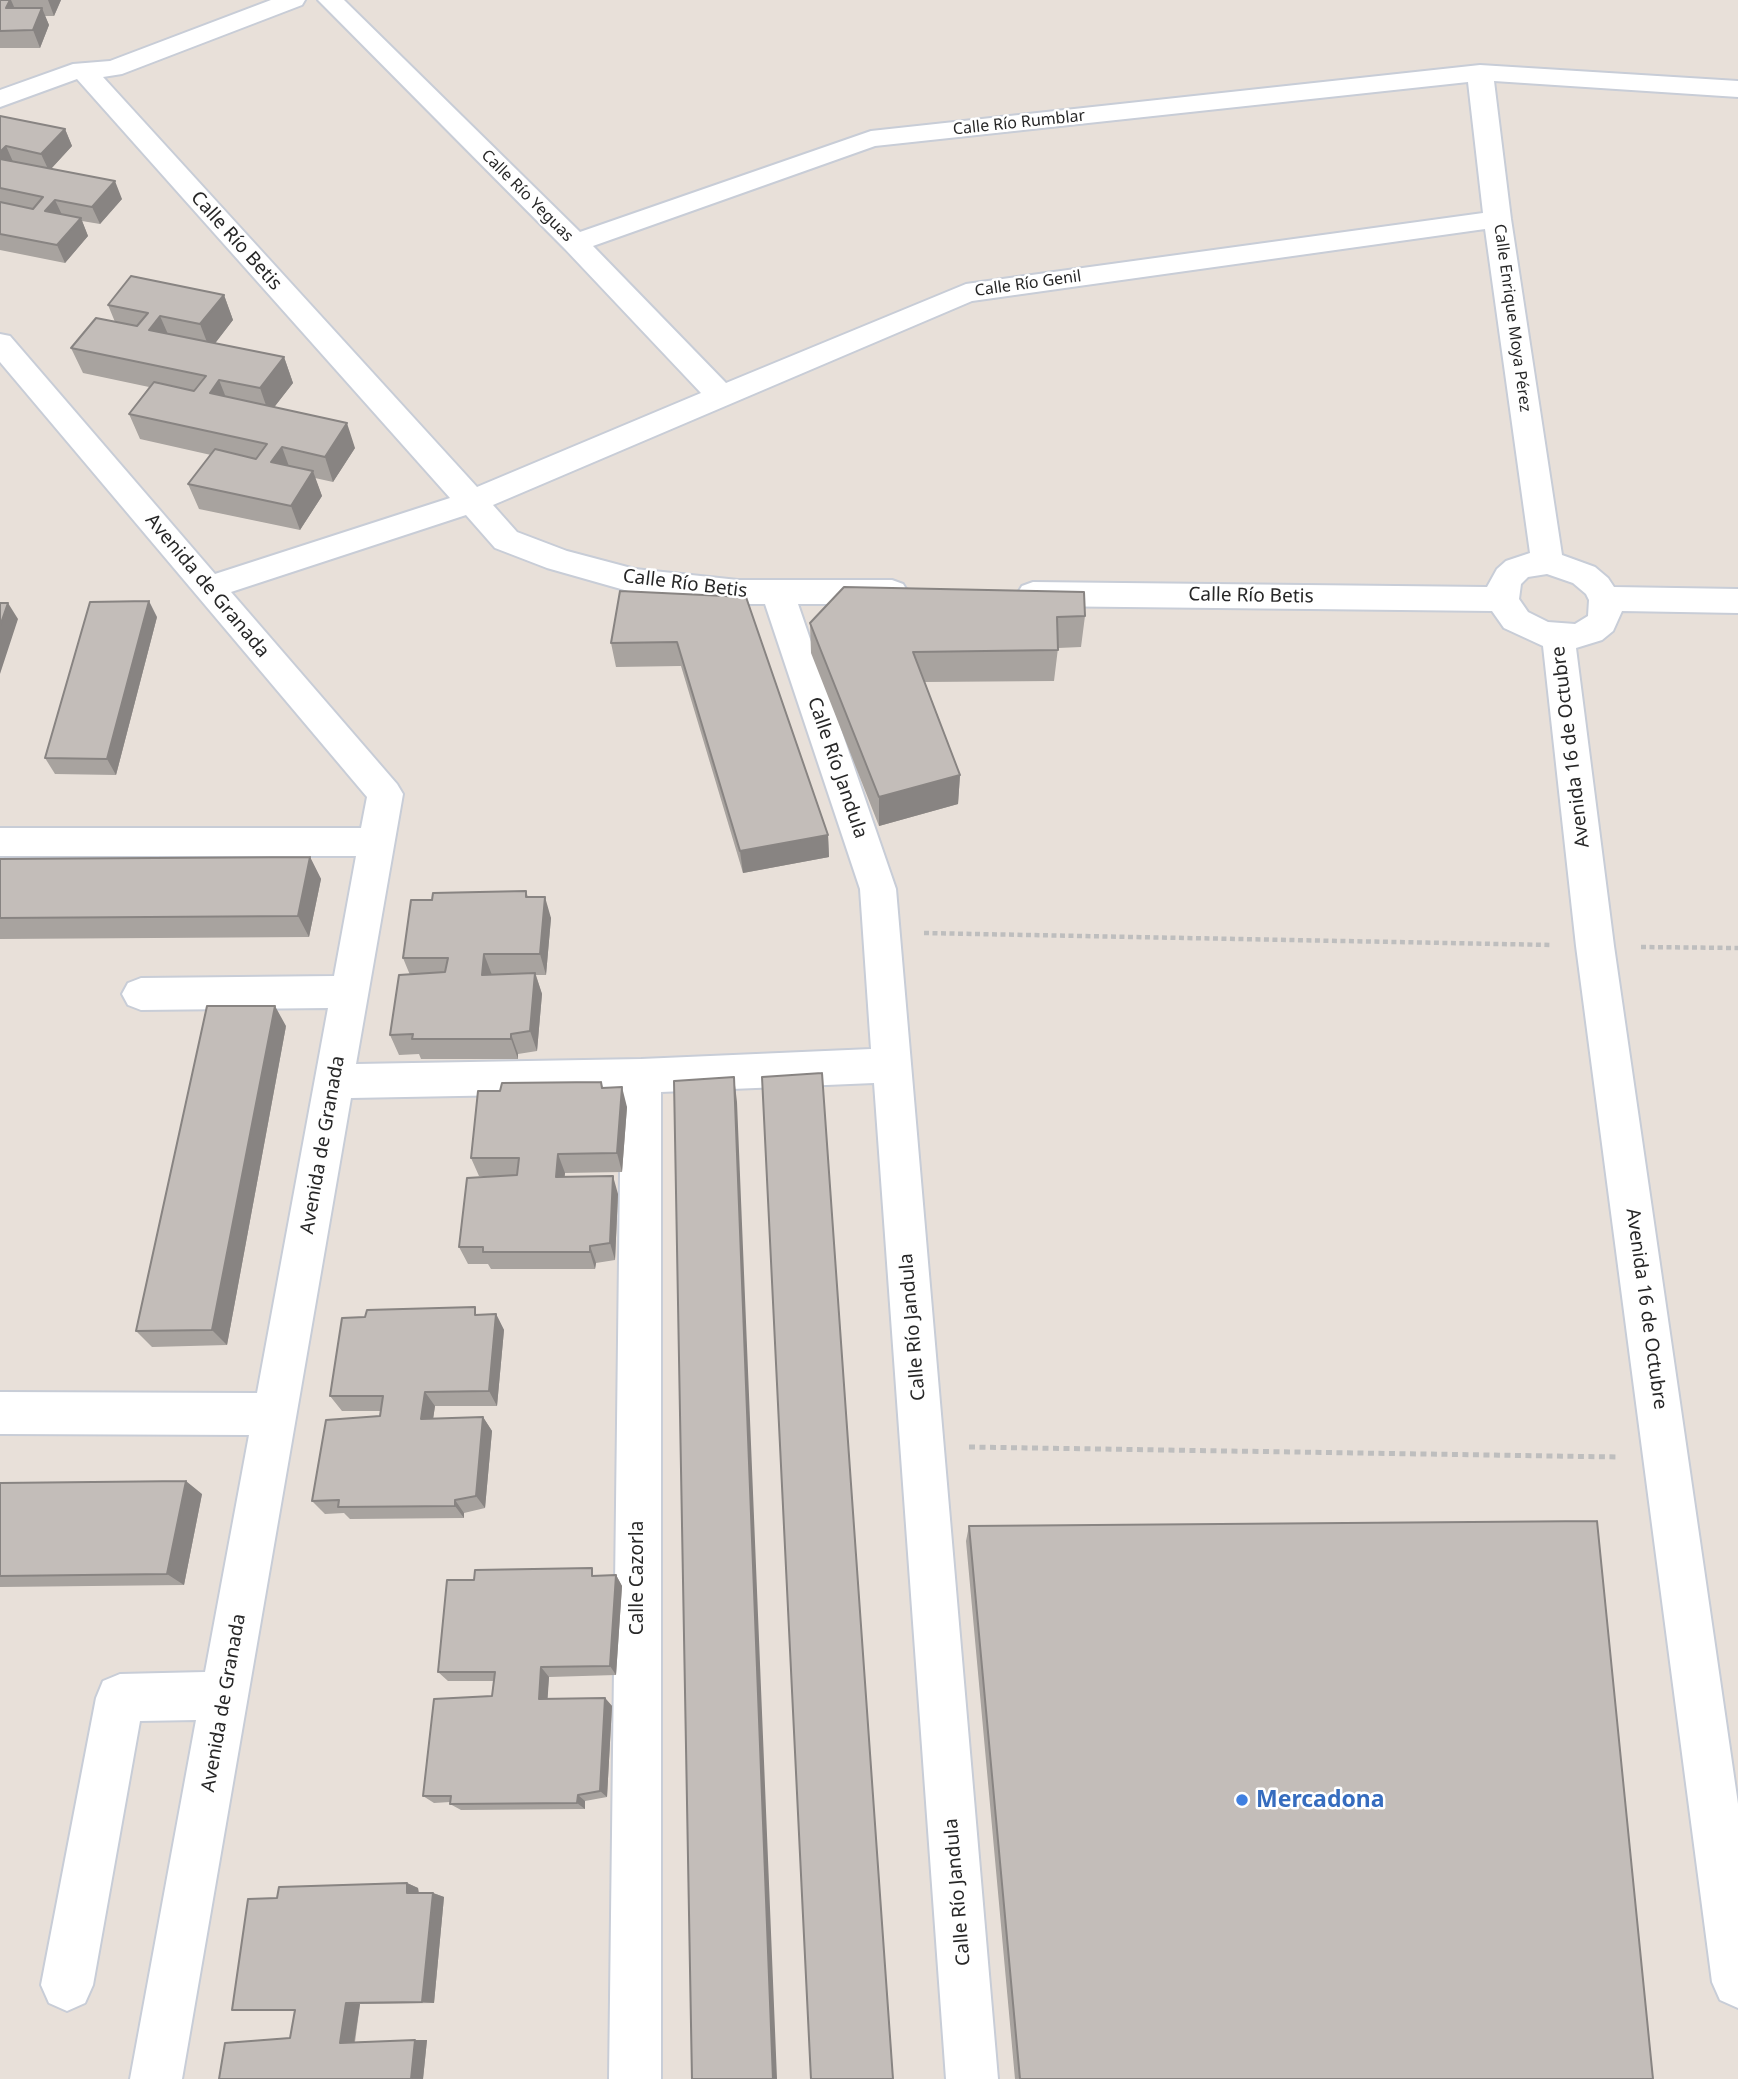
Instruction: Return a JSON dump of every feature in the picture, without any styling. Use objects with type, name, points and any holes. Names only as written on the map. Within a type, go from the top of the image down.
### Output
[{"type":"street","points":[[0,99],[82,69],[113,69],[293,0]]},
{"type":"street","name":"Calle Río Yeguas","points":[[330,0],[575,243],[721,396]]},
{"type":"street","name":"Calle Río Betis","points":[[82,69],[506,540],[558,560],[635,581],[738,592],[916,593]]},
{"type":"street","name":"Calle Río Rumblar","points":[[575,243],[871,139],[1479,73],[1738,89]]},
{"type":"street","name":"Calle Enrique Moya Pérez","points":[[1479,73],[1497,219],[1547,563]]},
{"type":"street","name":"Calle Río Genil","points":[[208,588],[471,502],[966,293],[1497,219]]},
{"type":"street","name":"Avenida de Granada","points":[[0,343],[385,794],[156,2079]]},
{"type":"street","points":[[1547,563],[1584,575],[1597,586],[1605,599],[1606,612],[1601,623],[1583,634],[1558,636],[1543,634],[1516,620],[1503,599],[1503,587],[1507,577],[1531,564],[1547,563]]},
{"type":"street","name":"Calle Río Jandula","points":[[777,591],[878,889],[972,2079]]},
{"type":"street","name":"Calle Río Betis","points":[[1000,594],[1503,599]]},
{"type":"street","points":[[1605,599],[1738,601]]},
{"type":"street","name":"Avenida 16 de Octubre","points":[[1558,636],[1595,946],[1738,1982]]},
{"type":"street","points":[[0,842],[377,842]]},
{"type":"street","points":[[141,994],[350,992]]},
{"type":"street","points":[[335,1081],[641,1076],[892,1065]]},
{"type":"street","name":"Calle Cazorla","points":[[635,2079],[641,1076]]},
{"type":"street","points":[[0,1413],[275,1415]]},
{"type":"street","points":[[67,1985],[120,1698],[225,1695]]},
{"type":"path","points":[[882,932],[1738,948]]},
{"type":"path","points":[[922,1446],[1666,1458]]},
{"type":"building","points":[[0,0],[10,0],[6,8],[42,8],[33,30],[0,31]]},
{"type":"building","points":[[0,116],[65,129],[41,154],[6,146],[0,152]]},
{"type":"building","points":[[0,159],[115,181],[92,207],[55,200],[45,211],[81,218],[57,245],[0,234],[0,202],[33,209],[43,197],[0,188]]},
{"type":"building","points":[[131,276],[224,295],[200,324],[160,316],[149,330],[284,357],[260,388],[219,380],[210,393],[347,423],[325,457],[282,447],[271,462],[313,471],[291,506],[188,484],[215,449],[256,459],[267,444],[129,414],[154,382],[194,391],[206,376],[71,348],[96,318],[137,326],[148,313],[108,305]]},
{"type":"building","points":[[844,587],[1084,592],[1085,616],[1057,617],[1058,650],[913,652],[960,775],[879,797],[810,623]]},
{"type":"building","points":[[620,591],[746,597],[828,835],[740,851],[677,642],[611,643]]},
{"type":"building","points":[[149,601],[107,759],[45,758],[90,602]]},
{"type":"building","points":[[0,603],[8,603],[0,626]]},
{"type":"building","points":[[310,857],[298,916],[0,918],[0,859]]},
{"type":"building","points":[[526,891],[526,897],[545,897],[540,954],[484,954],[482,975],[535,973],[530,1031],[511,1034],[511,1039],[412,1039],[413,1034],[390,1035],[399,975],[445,972],[448,958],[403,958],[411,900],[432,900],[433,893]]},
{"type":"building","points":[[207,1006],[275,1006],[212,1330],[136,1331]]},
{"type":"building","points":[[822,1073],[893,2079],[811,2079],[762,1077]]},
{"type":"building","points":[[734,1077],[773,2079],[692,2079],[674,1081]]},
{"type":"building","points":[[601,1082],[602,1088],[622,1087],[617,1153],[558,1154],[556,1177],[613,1176],[610,1243],[590,1246],[590,1252],[483,1252],[483,1247],[459,1247],[467,1178],[517,1175],[519,1158],[471,1158],[478,1091],[500,1091],[502,1083]]},
{"type":"building","points":[[475,1307],[475,1315],[496,1314],[489,1391],[425,1392],[421,1419],[483,1417],[476,1496],[455,1500],[455,1506],[338,1507],[339,1500],[312,1501],[326,1420],[380,1416],[383,1396],[330,1396],[342,1318],[365,1317],[367,1310]]},
{"type":"building","points":[[186,1481],[167,1574],[0,1576],[0,1483]]},
{"type":"building","points":[[1597,1521],[1653,2079],[1020,2079],[969,1526]]},
{"type":"building","points":[[592,1568],[592,1576],[616,1575],[610,1666],[541,1667],[539,1699],[605,1698],[600,1791],[578,1795],[577,1803],[450,1804],[451,1796],[423,1796],[434,1699],[492,1696],[495,1672],[438,1672],[447,1580],[474,1580],[475,1570]]},
{"type":"building","points":[[407,1883],[407,1893],[433,1893],[422,2002],[346,2003],[340,2043],[415,2040],[411,2079],[219,2079],[225,2043],[290,2038],[295,2010],[232,2010],[248,1899],[277,1898],[279,1887]]},
{"type":"place","name":"Mercadona","points":[[1242,1800]]}]
